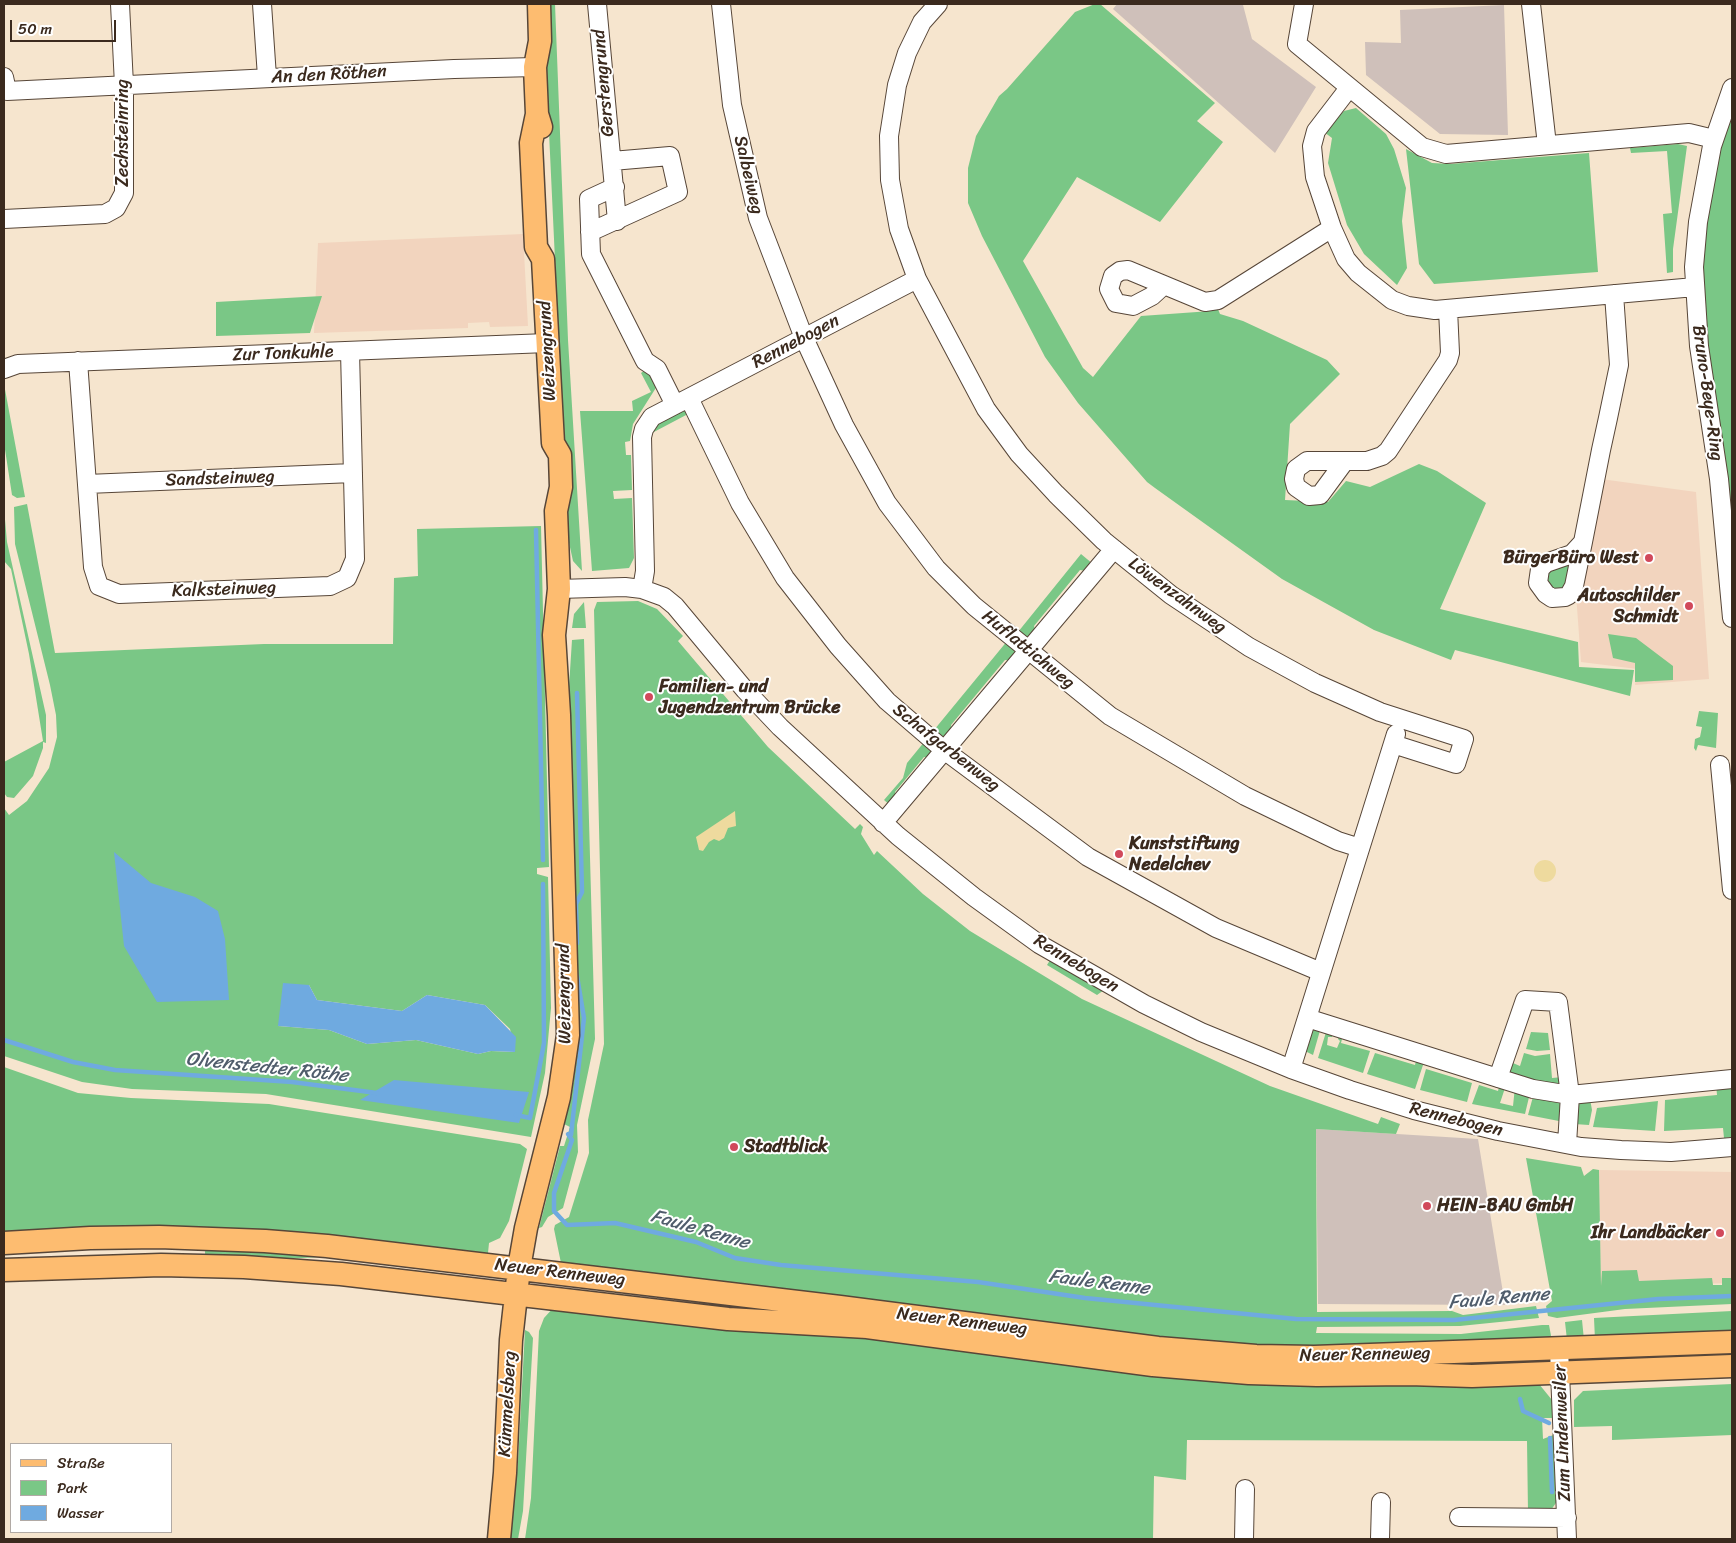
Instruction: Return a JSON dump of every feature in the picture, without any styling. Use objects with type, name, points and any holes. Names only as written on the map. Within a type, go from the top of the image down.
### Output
[{"type":"main road","name":"Weizengrund","points":[[525,4],[526,42],[535,67]]},
{"type":"main road","name":"Weizengrund","points":[[519,1268],[526,1228],[563,1081],[568,1035],[559,715],[566,688],[567,623],[559,589],[556,511],[548,488],[546,456],[553,443],[543,259],[536,247],[532,152],[537,114],[535,67],[540,41],[539,4]]},
{"type":"main road","name":"Neuer Renneweg","points":[[4,1243],[90,1238],[194,1238],[327,1246],[1193,1352],[1314,1357],[1732,1342]]},
{"type":"main road","name":"Neuer Renneweg","points":[[4,1270],[121,1265],[196,1265],[341,1274],[728,1319],[867,1327],[1211,1371],[1317,1375],[1409,1374],[1472,1376],[1732,1366]]},
{"type":"main road","name":"Kümmelsberg","points":[[499,1539],[519,1268]]},
{"type":"street","name":"Zechsteinring","points":[[4,219],[105,214],[116,208],[124,193],[124,85],[120,4]]},
{"type":"street","points":[[262,4],[267,78]]},
{"type":"street","name":"Gerstengrund","points":[[596,4],[617,221]]},
{"type":"street","name":"Salbeiweg","points":[[721,4],[732,105],[758,218],[804,338]]},
{"type":"street","name":"Löwenzahnweg","points":[[938,4],[922,22],[907,53],[897,86],[889,136],[890,180],[899,230],[917,279],[982,401],[1002,433],[1056,494],[1114,549],[1171,595],[1249,647],[1315,683],[1401,719],[1464,739],[1456,764],[1393,744]]},
{"type":"street","points":[[1304,4],[1297,44],[1422,147],[1446,154],[1689,133],[1714,139]]},
{"type":"street","points":[[1531,4],[1547,145]]},
{"type":"street","name":"An den Röthen","points":[[4,77],[7,91],[535,67]]},
{"type":"street","points":[[1349,88],[1316,130],[1312,146],[1315,177],[1332,228],[1346,259],[1392,300],[1420,308],[1448,309],[1695,287]]},
{"type":"street","name":"Bruno-Beye-Ring","points":[[1732,88],[1714,139],[1696,234],[1695,287],[1700,353],[1719,479],[1732,618]]},
{"type":"street","name":"Gerstengrund","points":[[590,232],[678,192],[670,156],[612,162]]},
{"type":"street","points":[[615,187],[589,199],[591,254],[645,361],[657,370],[682,402]]},
{"type":"street","points":[[1164,285],[1205,302],[1218,300],[1332,228]]},
{"type":"street","name":"Rennebogen","points":[[642,588],[646,571],[642,437],[644,429],[652,417],[917,279]]},
{"type":"street","points":[[1583,542],[1619,364],[1614,294]]},
{"type":"street","points":[[1345,461],[1375,459],[1388,451],[1448,360],[1450,353],[1448,309]]},
{"type":"street","name":"Huflattichweg","points":[[804,338],[844,425],[887,503],[936,568],[974,606],[1028,652],[1110,716],[1245,796],[1338,841],[1360,848]]},
{"type":"street","name":"Zur Tonkuhle","points":[[9,364],[547,342]]},
{"type":"street","name":"Kalksteinweg","points":[[78,361],[94,567],[99,586],[119,594],[330,586],[348,578],[355,560],[350,351]]},
{"type":"street","name":"Schafgarbenweg","points":[[682,402],[785,578],[838,646],[887,701],[944,750],[1088,857],[1216,928],[1321,972]]},
{"type":"street","name":"Sandsteinweg","points":[[87,484],[353,473]]},
{"type":"street","points":[[882,823],[1114,549]]},
{"type":"street","name":"Rennebogen","points":[[559,589],[642,588],[664,598],[675,606],[745,690],[780,727],[882,823],[974,897],[1039,944],[1144,1004],[1201,1032],[1291,1069],[1414,1110],[1498,1131],[1567,1144],[1621,1150],[1671,1152],[1732,1147]]},
{"type":"street","points":[[1291,1069],[1401,719]]},
{"type":"street","points":[[1720,765],[1732,890]]},
{"type":"street","points":[[1498,1078],[1525,1000],[1558,1002],[1570,1095],[1567,1144]]},
{"type":"street","points":[[1307,1018],[1498,1078],[1533,1088],[1570,1095],[1732,1079]]},
{"type":"street","name":"Zum Lindenweiler","points":[[1559,1349],[1567,1539]]},
{"type":"street","points":[[1244,1539],[1246,1489]]},
{"type":"street","points":[[1380,1539],[1381,1502]]},
{"type":"street","name":"Zum Lindenweiler","points":[[1459,1517],[1567,1518]]},
{"type":"shaded area","points":[[1117,4],[1243,5],[1252,39],[1316,87],[1275,153],[1113,9]]},
{"type":"shaded area","points":[[1504,5],[1508,135],[1440,134],[1366,75],[1365,42],[1401,43],[1400,10]]},
{"type":"shaded area","points":[[523,234],[528,326],[490,327],[489,322],[468,323],[468,328],[314,333],[318,243]]},
{"type":"shaded area","points":[[1601,479],[1696,492],[1709,679],[1635,685],[1637,669],[1581,662],[1576,594]]},
{"type":"shaded area","points":[[1316,1129],[1478,1139],[1505,1305],[1318,1304]]},
{"type":"shaded area","points":[[1599,1170],[1732,1172],[1732,1283],[1601,1287]]},
{"type":"green space","points":[[543,4],[555,4],[568,340],[582,571],[573,561],[568,538]]},
{"type":"green space","points":[[1095,4],[1100,4],[1215,103],[1197,121],[1223,142],[1160,222],[1077,177],[1023,261],[1083,368],[1093,377],[1141,316],[1211,311],[1217,307],[1220,314],[1243,321],[1327,360],[1340,374],[1290,424],[1285,500],[1328,502],[1346,481],[1370,487],[1419,464],[1437,471],[1486,503],[1440,609],[1578,642],[1579,667],[1634,670],[1630,696],[1455,650],[1451,660],[1374,630],[1282,579],[1147,482],[1078,403],[1045,357],[982,236],[968,203],[968,168],[976,136],[999,96],[1075,12]]},
{"type":"green space","points":[[1356,108],[1386,134],[1394,149],[1406,188],[1402,221],[1407,268],[1397,285],[1364,254],[1347,225],[1328,163],[1332,138],[1324,132],[1344,111]]},
{"type":"green space","points":[[1732,108],[1732,544],[1703,326],[1703,243],[1711,185],[1721,142]]},
{"type":"green space","points":[[1678,144],[1687,146],[1673,249],[1673,272],[1667,273],[1663,214],[1672,213],[1667,151],[1631,153],[1630,148]]},
{"type":"green space","points":[[1406,149],[1432,163],[1450,164],[1589,153],[1598,272],[1434,284],[1419,264]]},
{"type":"green space","points":[[322,296],[310,333],[216,336],[216,302]]},
{"type":"green space","points":[[645,370],[659,383],[633,424],[630,441],[625,442],[626,455],[631,455],[632,490],[613,491],[614,499],[632,498],[634,558],[629,568],[592,571],[580,411],[633,411],[632,401],[651,392],[641,373]]},
{"type":"green space","points":[[4,384],[25,497],[17,498],[12,495],[4,443]]},
{"type":"green space","points":[[681,409],[687,411],[688,414],[652,433],[659,421]]},
{"type":"green space","points":[[27,504],[55,653],[264,644],[393,644],[394,578],[418,576],[417,529],[541,526],[549,867],[537,868],[537,874],[548,877],[551,1008],[545,1073],[531,1137],[266,1094],[132,1089],[82,1082],[4,1056],[4,808],[9,815],[27,801],[49,768],[57,737],[56,715],[50,685],[15,544],[14,507]],"holes":[[[309,985],[317,1000],[402,1011],[427,995],[485,1005],[510,1029],[515,1052],[491,1051],[478,1054],[416,1040],[367,1044],[329,1030],[278,1026]]]},
{"type":"green space","points":[[4,508],[7,542],[46,715],[46,743],[43,742],[43,748],[33,776],[14,798],[7,797],[4,793],[4,762],[43,741],[29,654],[11,569],[4,561]]},
{"type":"green space","points":[[1081,554],[1093,564],[1086,571],[1080,570],[1034,626],[1036,633],[1025,637],[1018,632]]},
{"type":"green space","points":[[1570,564],[1568,586],[1557,593],[1543,579],[1552,567]]},
{"type":"green space","points":[[638,601],[657,609],[683,636],[678,641],[768,747],[855,829],[860,824],[863,827],[861,834],[874,855],[877,851],[923,894],[970,931],[1082,999],[1270,1086],[1378,1124],[1381,1117],[1400,1124],[1396,1134],[1316,1129],[1317,1312],[1452,1311],[1463,1315],[1536,1306],[1539,1318],[1460,1326],[1317,1327],[1316,1333],[1461,1334],[1549,1325],[1552,1341],[1316,1351],[1188,1343],[561,1263],[554,1229],[555,1225],[569,1217],[589,1153],[588,1120],[604,1044],[594,610],[597,602]]},
{"type":"green space","points":[[584,602],[586,628],[572,628],[574,614]]},
{"type":"green space","points":[[1608,634],[1636,638],[1673,666],[1673,680],[1635,682],[1635,663],[1613,658]]},
{"type":"green space","points":[[584,639],[595,1039],[577,1125],[578,1152],[563,1208],[548,1217],[542,1227],[539,1228],[560,1146],[564,1146],[570,1127],[564,1124],[571,1097],[578,1050],[568,702],[572,640]]},
{"type":"green space","points":[[1008,640],[1016,647],[1016,656],[1012,661],[1005,660],[951,725],[953,733],[943,737],[934,730]]},
{"type":"green space","points":[[1699,711],[1718,713],[1716,748],[1698,745],[1696,751],[1694,748],[1695,739],[1700,737],[1702,727],[1696,726]]},
{"type":"green space","points":[[925,741],[934,749],[931,758],[924,757],[895,792],[896,800],[891,806],[884,800],[903,778],[907,763]]},
{"type":"green space","points":[[1052,957],[1104,990],[1097,995],[1047,965]]},
{"type":"green space","points":[[1318,1026],[1321,1027],[1313,1055],[1305,1051],[1311,1030]]},
{"type":"green space","points":[[1327,1029],[1333,1031],[1332,1037],[1328,1037],[1327,1045],[1337,1048],[1340,1041],[1338,1039],[1339,1033],[1343,1035],[1341,1043],[1370,1051],[1363,1073],[1318,1058]]},
{"type":"green space","points":[[1531,1032],[1548,1033],[1550,1050],[1537,1051],[1526,1049]]},
{"type":"green space","points":[[1375,1053],[1415,1065],[1417,1057],[1425,1059],[1415,1089],[1367,1074]]},
{"type":"green space","points":[[1524,1053],[1535,1056],[1550,1054],[1552,1078],[1563,1077],[1560,1089],[1513,1076],[1506,1067],[1508,1061],[1520,1066]]},
{"type":"green space","points":[[4,1067],[78,1093],[131,1098],[269,1104],[520,1144],[527,1149],[509,1221],[500,1238],[489,1243],[488,1253],[4,1235]]},
{"type":"green space","points":[[1426,1069],[1472,1083],[1467,1102],[1420,1090]]},
{"type":"green space","points":[[1500,1083],[1506,1085],[1500,1103],[1513,1106],[1515,1087],[1530,1093],[1525,1114],[1472,1104],[1479,1085],[1498,1091]]},
{"type":"green space","points":[[1716,1084],[1732,1086],[1732,1137],[1724,1138],[1723,1128],[1664,1131],[1665,1100],[1717,1095]]},
{"type":"green space","points":[[1534,1093],[1565,1102],[1564,1122],[1528,1115]]},
{"type":"green space","points":[[1581,1099],[1590,1099],[1592,1110],[1589,1125],[1574,1124],[1575,1106]]},
{"type":"green space","points":[[1658,1101],[1655,1131],[1593,1127],[1597,1108]]},
{"type":"green space","points":[[1526,1158],[1581,1167],[1584,1176],[1593,1169],[1599,1170],[1601,1286],[1602,1271],[1637,1270],[1639,1281],[1712,1278],[1713,1285],[1722,1285],[1722,1278],[1732,1278],[1732,1304],[1625,1309],[1557,1318],[1548,1316],[1546,1306],[1552,1301]]},
{"type":"green space","points":[[205,1246],[367,1261],[323,1257],[282,1259],[205,1257]]},
{"type":"green space","points":[[554,1307],[1539,1384],[1552,1400],[1555,1418],[1542,1418],[1543,1439],[1556,1434],[1558,1500],[1551,1510],[1528,1512],[1527,1441],[1187,1440],[1186,1480],[1154,1476],[1153,1539],[525,1539],[531,1498],[539,1331],[544,1318]]},
{"type":"green space","points":[[1732,1311],[1732,1334],[1595,1340],[1594,1318]]},
{"type":"green space","points":[[1582,1320],[1584,1340],[1567,1340],[1565,1322]]},
{"type":"green space","points":[[525,1330],[533,1338],[523,1511],[518,1539],[509,1539],[518,1462]]},
{"type":"green space","points":[[1732,1384],[1732,1435],[1612,1440],[1612,1426],[1574,1427],[1574,1400],[1583,1391]]},
{"type":"sand","points":[[735,811],[736,826],[728,828],[724,838],[719,841],[714,839],[709,842],[703,851],[699,850],[696,837]]},
{"type":"sand","points":[[1545,860],[1553,863],[1556,871],[1553,879],[1545,882],[1537,879],[1534,871],[1537,863]]},
{"type":"water","points":[[114,852],[151,883],[195,897],[218,911],[225,939],[229,1000],[157,1002],[124,946]]},
{"type":"water","points":[[283,983],[309,985],[317,1000],[402,1011],[427,995],[485,1005],[516,1037],[515,1052],[491,1051],[478,1054],[416,1040],[367,1044],[329,1030],[278,1026]]},
{"type":"water","points":[[394,1080],[529,1092],[519,1123],[360,1100]]},
{"type":"waterway","points":[[536,530],[543,860]]},
{"type":"waterway","points":[[577,693],[582,892],[576,904],[577,943]]},
{"type":"waterway","points":[[516,1115],[530,1118],[544,1043],[543,884]]},
{"type":"waterway","points":[[571,1135],[584,1018],[577,976]]},
{"type":"waterway","name":"Olvenstedter Röthe","points":[[4,1040],[73,1062],[115,1070],[292,1082],[377,1093]]},
{"type":"waterway","name":"Faule Renne","points":[[568,1134],[572,1140],[554,1193],[554,1211],[567,1225],[615,1223],[696,1242],[735,1258],[781,1265],[978,1282],[1085,1298],[1296,1319],[1454,1320],[1658,1299],[1732,1296]]},
{"type":"waterway","points":[[1520,1399],[1523,1411],[1549,1423]]},
{"type":"waterway","points":[[1550,1438],[1552,1492]]},
{"type":"place","name":"BürgerBüro West","points":[[1649,558]]},
{"type":"place","name":"Autoschilder Schmidt","points":[[1689,606]]},
{"type":"place","name":"Familien- und Jugendzentrum Brücke","points":[[649,697]]},
{"type":"place","name":"Kunststiftung Nedelchev","points":[[1119,854]]},
{"type":"place","name":"Stadtblick","points":[[734,1147]]},
{"type":"place","name":"HEIN-BAU GmbH","points":[[1427,1206]]},
{"type":"place","name":"Ihr Landbäcker","points":[[1720,1233]]}]
